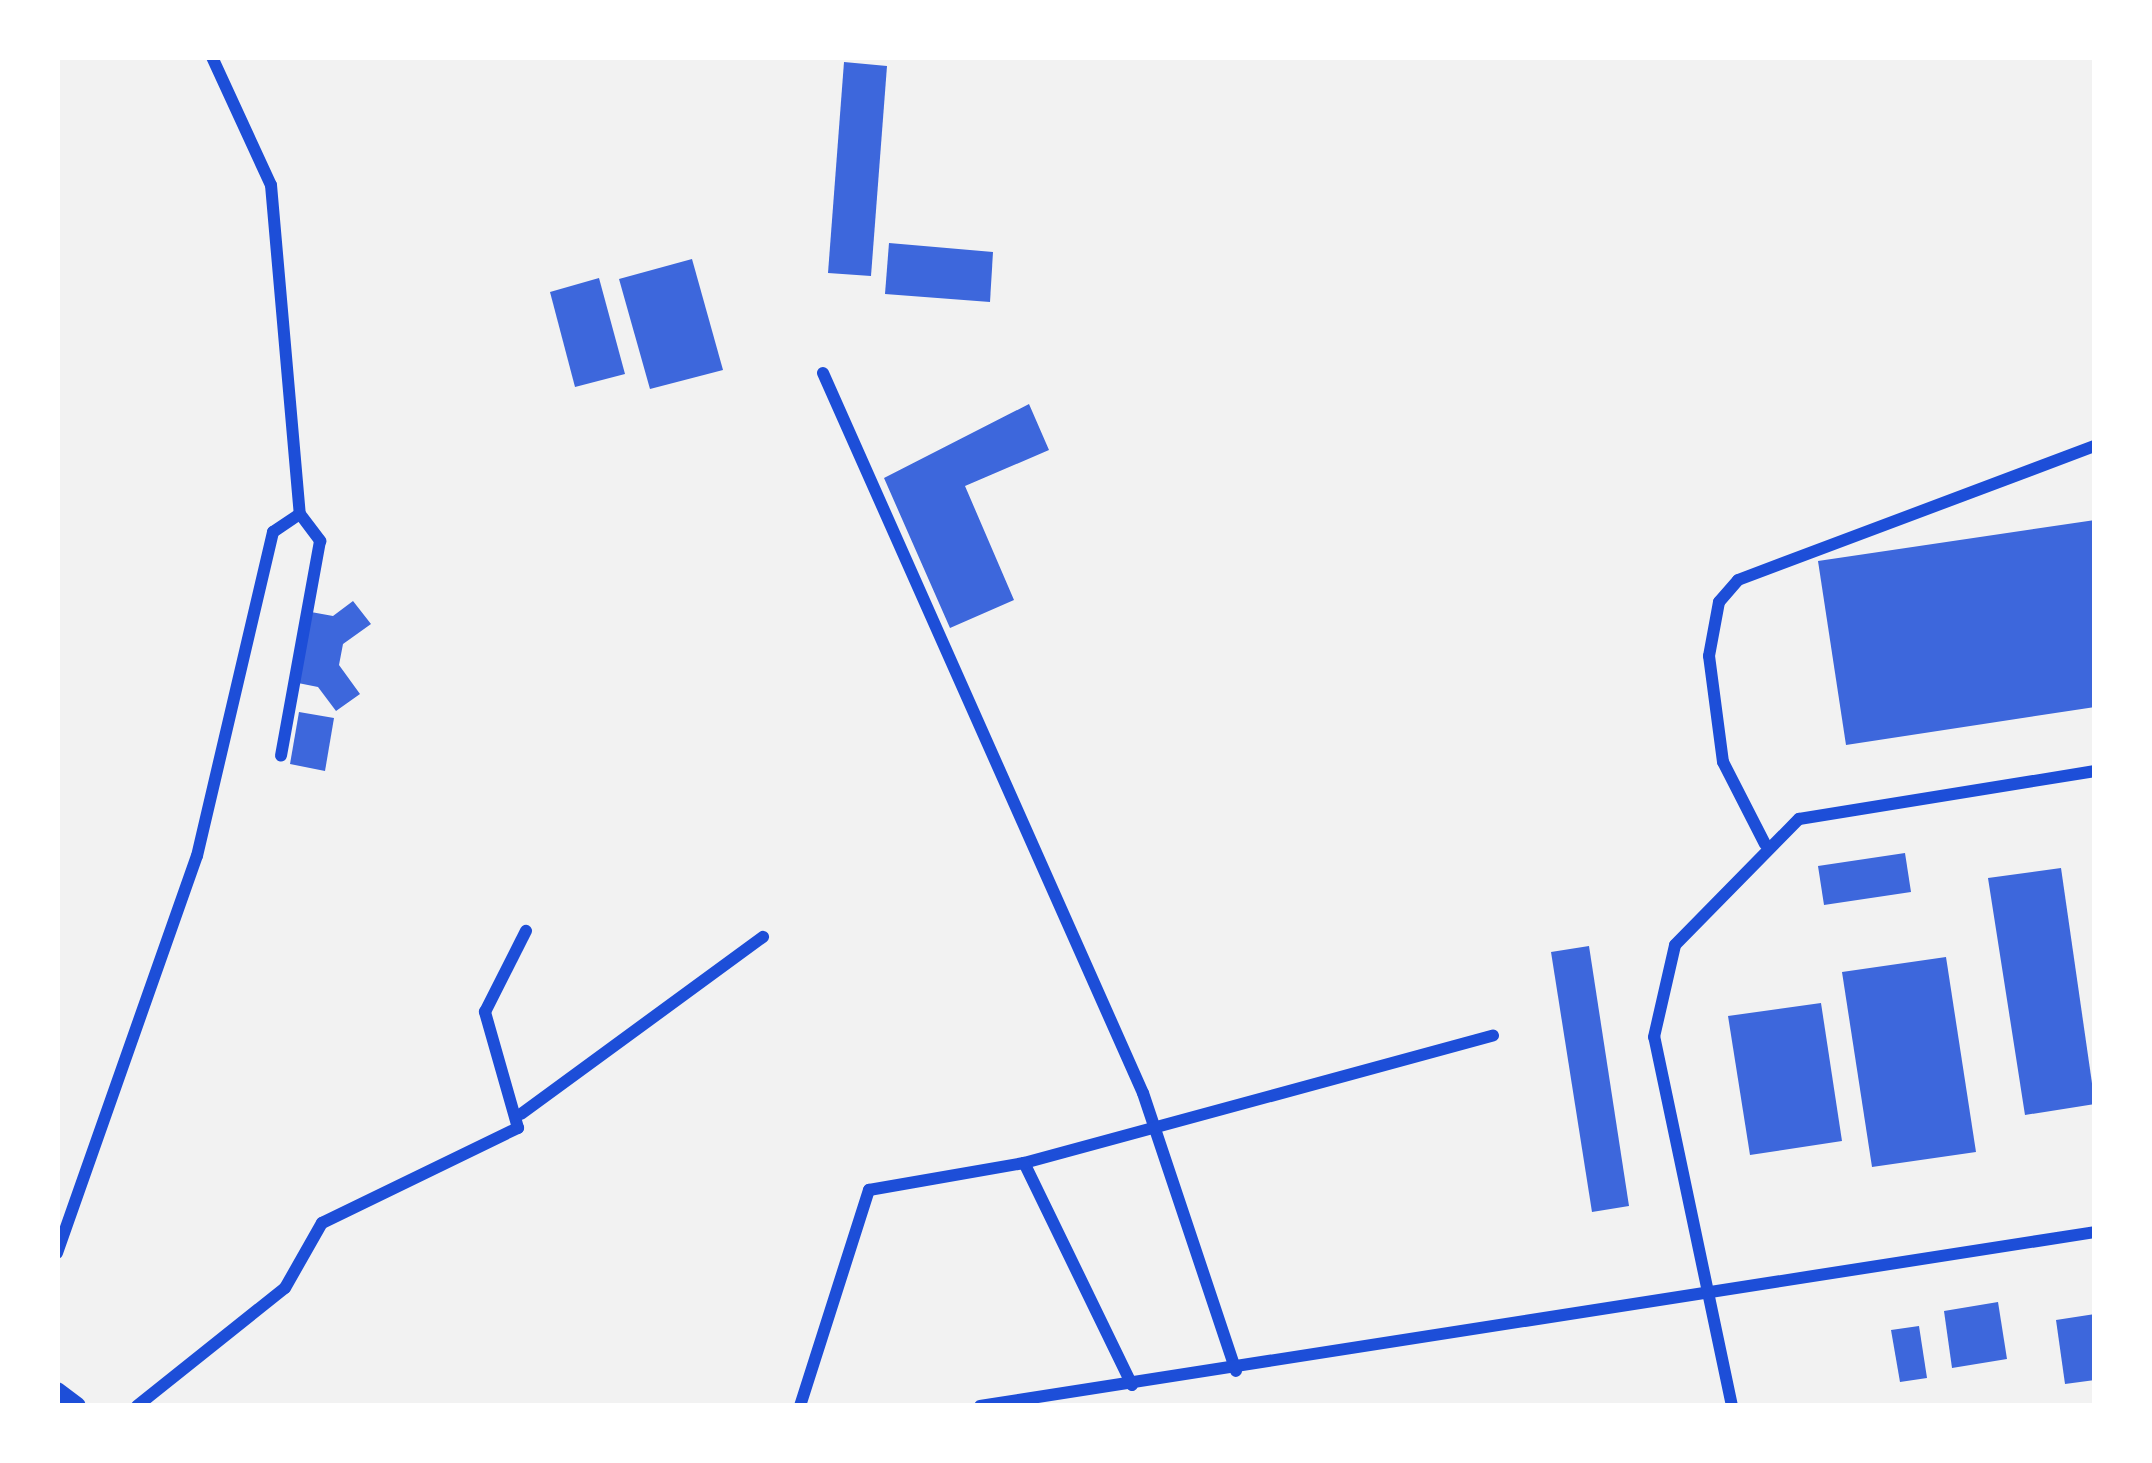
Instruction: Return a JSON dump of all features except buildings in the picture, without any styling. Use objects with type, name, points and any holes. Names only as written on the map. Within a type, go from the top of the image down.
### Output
[{"type":"street","points":[[212,57],[271,185],[300,514],[320,542],[281,755]]},
{"type":"street","points":[[823,374],[1154,1122],[1236,1371]]},
{"type":"street","points":[[1765,844],[1742,818],[1723,762],[1709,656],[1719,602],[1738,580],[2095,446]]},
{"type":"street","points":[[57,1253],[197,856],[272,532],[300,514]]},
{"type":"street","points":[[1732,1406],[1701,1291],[1654,1037],[1659,980],[1675,945],[1765,844],[1799,819],[2095,771]]},
{"type":"street","points":[[521,1114],[485,1012],[526,931]]},
{"type":"street","points":[[137,1406],[285,1288],[322,1223],[507,1137],[521,1114],[763,937]]},
{"type":"street","points":[[800,1406],[869,1190],[1024,1163],[1154,1122],[1493,1036]]},
{"type":"street","points":[[1024,1163],[1132,1385]]},
{"type":"street","points":[[980,1406],[1236,1371],[1701,1291],[2095,1232]]},
{"type":"street","points":[[57,1391],[77,1406]]}]
